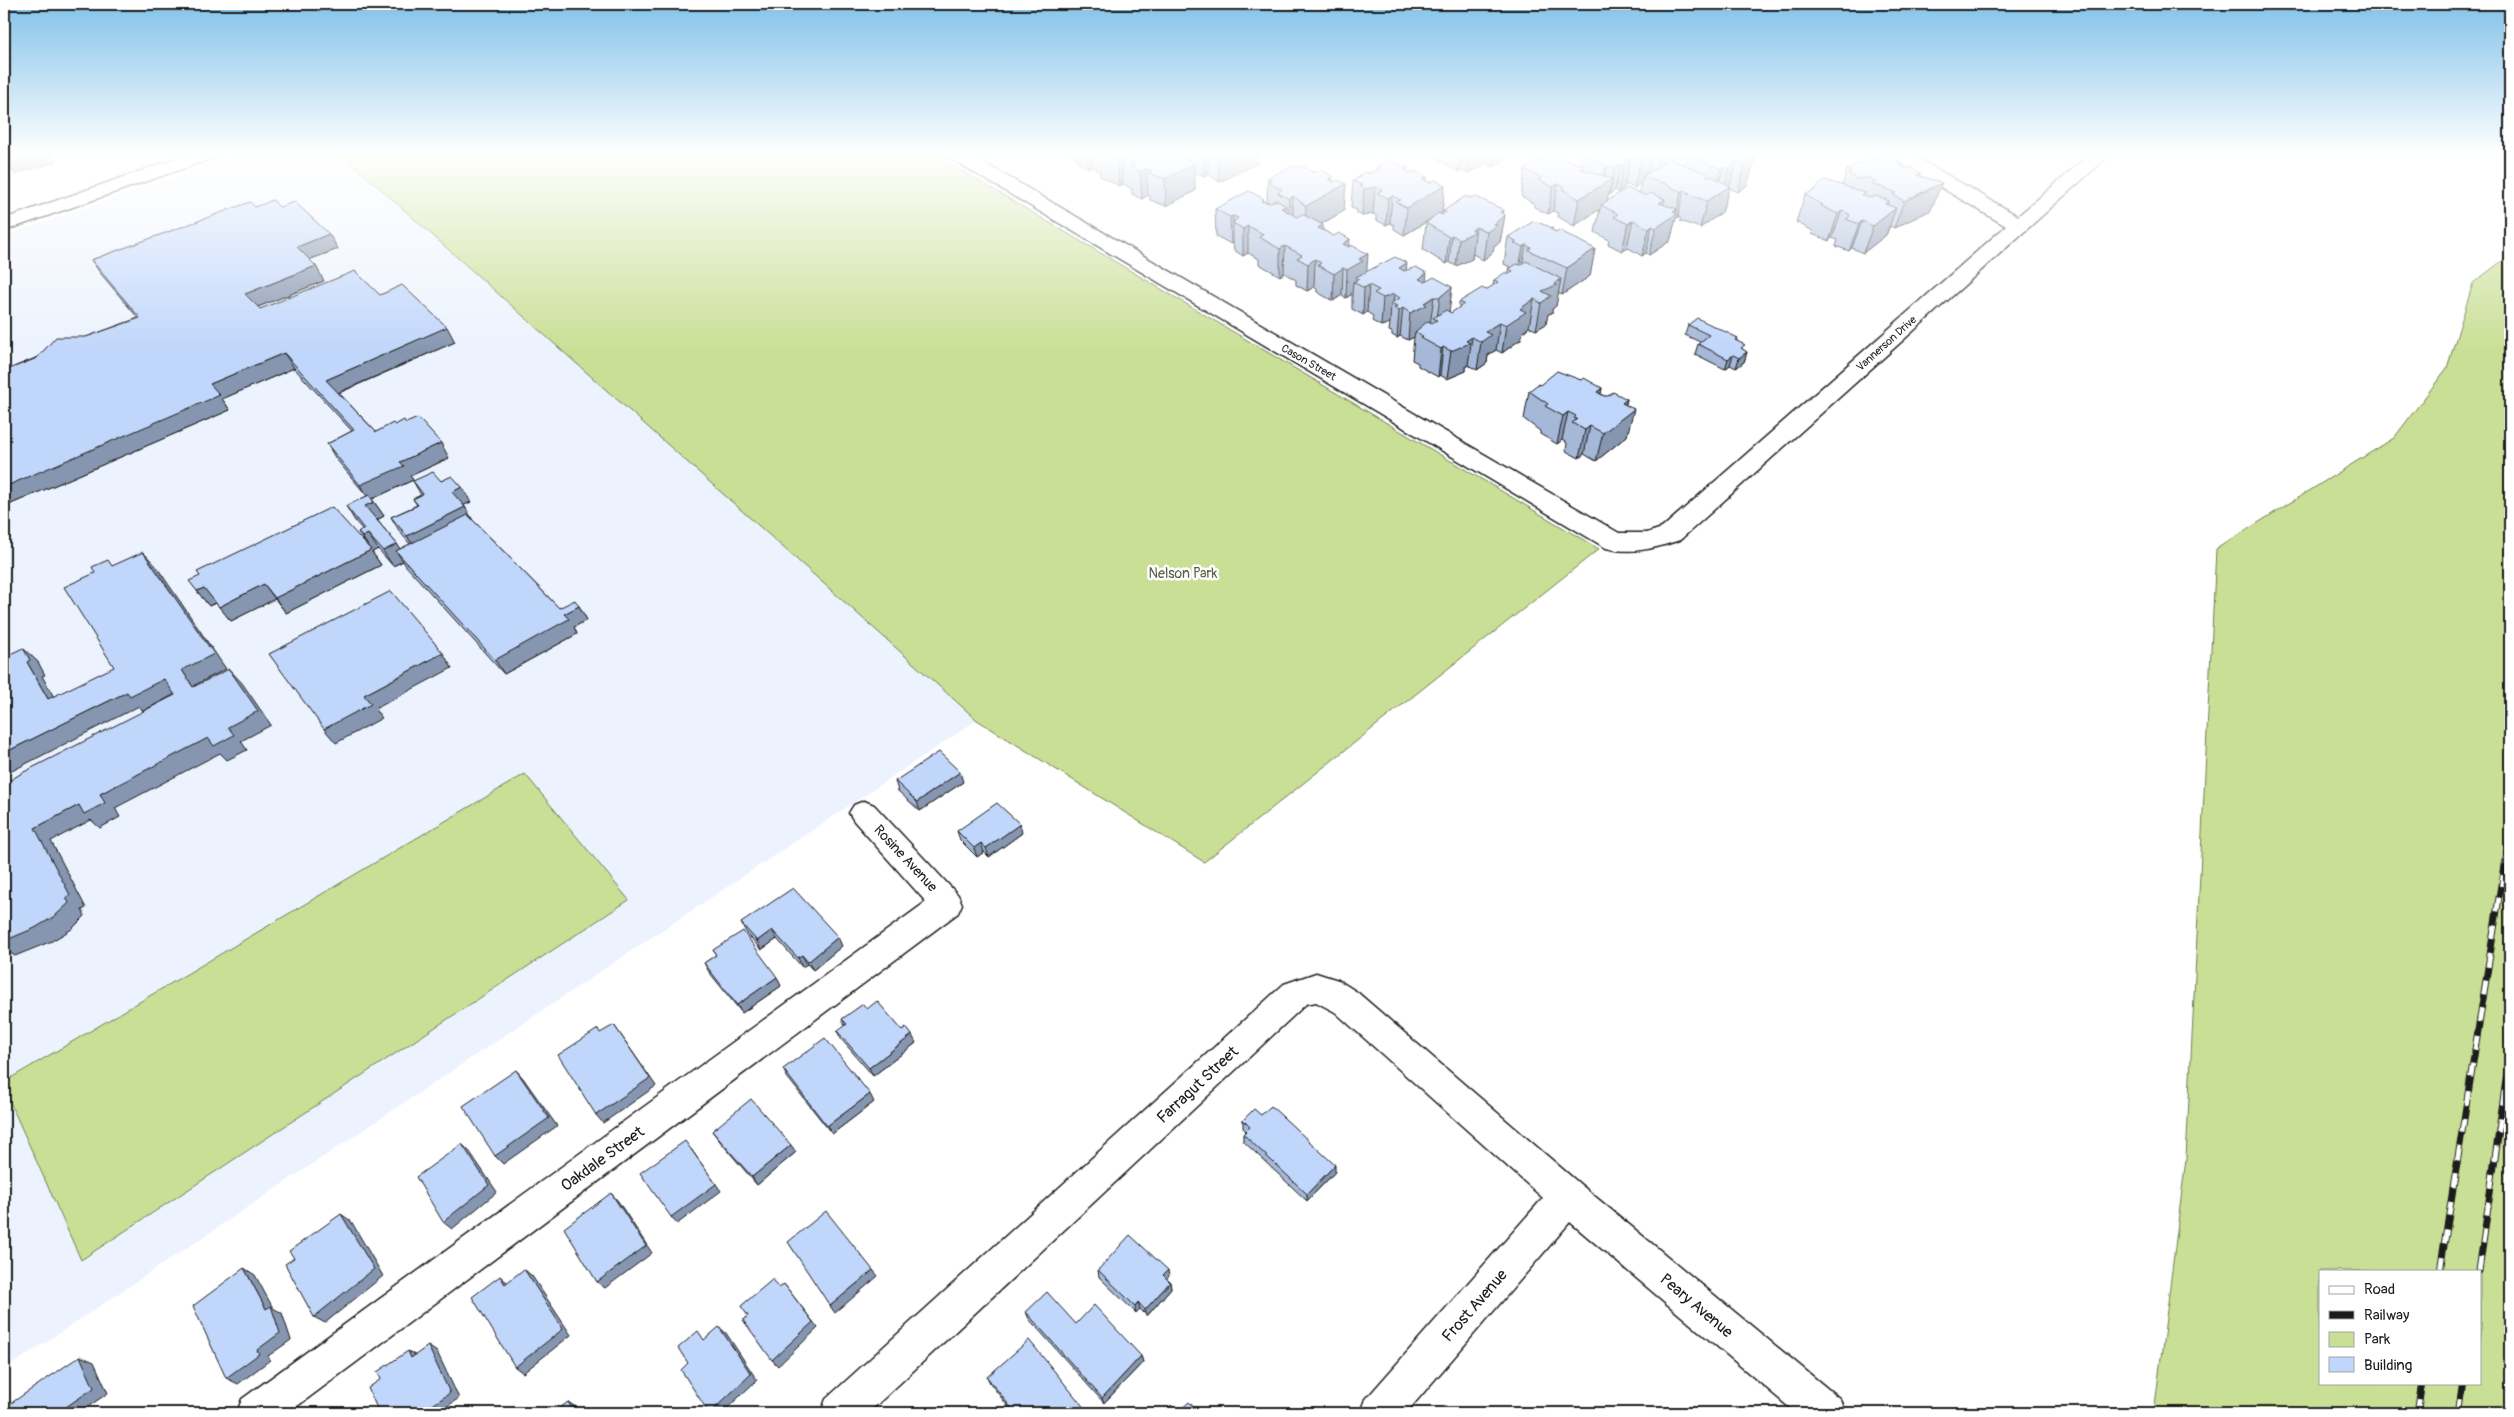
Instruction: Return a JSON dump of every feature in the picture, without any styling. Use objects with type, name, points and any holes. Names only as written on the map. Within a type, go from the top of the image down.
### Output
[{"type":"street","points":[[4,225],[20,219]]},
{"type":"street","name":"Cason Street","points":[[1066,219],[1615,542],[1648,542],[1670,534]]},
{"type":"street","points":[[2011,219],[2019,224]]},
{"type":"street","name":"Vannerson Drive","points":[[1670,534],[2025,219]]},
{"type":"street","name":"Rosine Avenue","points":[[864,813],[948,904]]},
{"type":"street","name":"Oakdale Street","points":[[256,1413],[948,904]]},
{"type":"street","name":"Farragut Street","points":[[840,1413],[1295,994],[1311,986],[1327,989],[1346,1002],[1568,1197]]},
{"type":"street","name":"Frost Avenue","points":[[1380,1413],[1568,1197]]},
{"type":"street","name":"Peary Avenue","points":[[1568,1197],[1826,1413]]},
{"type":"shaded area","points":[[53,219],[414,219],[977,720],[4,1370],[4,236]]},
{"type":"green space","name":"Nelson Park","points":[[414,219],[1043,219],[1599,549],[1204,862],[977,720]]},
{"type":"green space","points":[[2510,255],[2510,1413],[2154,1413],[2186,1159],[2216,549],[2394,438],[2447,368],[2473,283]]},
{"type":"green space","points":[[525,774],[629,900],[81,1260],[4,1089],[4,1082]]},
{"type":"building","points":[[203,219],[313,219],[329,234],[297,247],[316,266],[245,294],[260,309],[355,271],[380,295],[402,285],[447,327],[326,380],[376,432],[393,423],[395,425],[404,420],[406,423],[418,418],[441,443],[400,462],[404,466],[360,485],[327,444],[354,430],[284,353],[210,384],[220,395],[4,487],[4,371],[37,358],[56,337],[86,337],[140,318],[91,260]]},
{"type":"building","points":[[1237,219],[1312,219],[1323,225],[1318,228],[1334,236],[1339,233],[1350,239],[1343,244],[1349,247],[1351,245],[1368,254],[1359,259],[1363,261],[1347,270],[1343,268],[1334,274],[1318,265],[1321,263],[1315,259],[1308,264],[1297,258],[1302,255],[1285,246],[1280,249],[1259,237],[1263,234],[1248,226],[1243,229],[1233,223]]},
{"type":"building","points":[[1431,219],[1500,219],[1494,224],[1497,225],[1487,232],[1476,227],[1472,230],[1475,232],[1459,239],[1452,235],[1449,237],[1426,223]]},
{"type":"building","points":[[1618,219],[1669,219],[1656,228],[1652,226],[1649,229],[1633,220],[1628,224]]},
{"type":"building","points":[[1846,219],[1882,219],[1873,226],[1862,221],[1859,224]]},
{"type":"building","points":[[1534,221],[1553,228],[1550,229],[1556,232],[1559,230],[1595,249],[1567,268],[1528,250],[1531,248],[1526,245],[1523,247],[1514,243],[1516,241],[1508,237]]},
{"type":"building","points":[[1395,257],[1407,263],[1399,268],[1404,271],[1416,267],[1427,273],[1419,279],[1425,282],[1434,277],[1452,287],[1440,297],[1434,297],[1424,303],[1427,305],[1410,313],[1403,308],[1399,311],[1394,308],[1397,306],[1391,303],[1400,298],[1394,294],[1383,298],[1374,293],[1379,290],[1369,285],[1364,288],[1353,282],[1359,279],[1356,277]]},
{"type":"building","points":[[1526,261],[1561,279],[1554,284],[1557,285],[1542,291],[1551,296],[1541,303],[1534,299],[1520,309],[1526,312],[1506,325],[1500,322],[1485,332],[1491,335],[1481,342],[1472,337],[1466,341],[1470,343],[1451,351],[1443,347],[1441,349],[1421,338],[1423,337],[1415,332],[1428,321],[1432,323],[1437,320],[1433,318],[1446,310],[1451,313],[1464,304],[1459,302],[1482,288],[1486,290],[1498,282],[1494,280],[1506,272],[1508,274],[1513,271],[1509,269]]},
{"type":"building","points":[[1697,318],[1738,338],[1735,340],[1745,345],[1741,348],[1747,352],[1739,358],[1733,355],[1728,359],[1698,344],[1709,335],[1688,325]]},
{"type":"building","points":[[1557,371],[1581,380],[1584,378],[1602,388],[1597,392],[1604,396],[1608,396],[1613,392],[1627,399],[1622,403],[1634,409],[1603,433],[1590,426],[1585,430],[1572,423],[1577,419],[1574,418],[1576,416],[1568,412],[1563,416],[1545,406],[1548,404],[1529,391],[1538,384],[1540,385]]},
{"type":"building","points":[[433,472],[441,481],[452,476],[462,487],[452,492],[465,507],[407,536],[391,517],[418,505],[413,499],[423,494],[413,481]]},
{"type":"building","points":[[369,495],[374,502],[365,506],[397,544],[383,551],[368,534],[362,537],[358,532],[364,529],[346,506]]},
{"type":"building","points":[[332,507],[371,550],[275,598],[264,584],[219,607],[204,588],[197,591],[189,581],[200,576],[197,572]]},
{"type":"building","points":[[468,515],[559,608],[575,600],[579,606],[564,614],[569,619],[495,660],[396,551]]},
{"type":"building","points":[[143,552],[214,654],[182,670],[193,687],[229,669],[258,711],[228,727],[234,735],[214,746],[208,738],[100,794],[105,803],[84,814],[79,805],[35,828],[70,895],[66,897],[69,903],[55,916],[35,928],[4,941],[4,784],[175,695],[164,679],[130,696],[127,692],[4,753],[4,657],[23,648],[30,660],[27,662],[48,699],[114,667],[64,587],[95,573],[92,567],[108,560],[112,566]]},
{"type":"building","points":[[391,591],[443,653],[364,695],[371,704],[324,729],[269,654]]},
{"type":"building","points":[[939,752],[960,772],[917,802],[895,781]]},
{"type":"building","points":[[997,803],[1020,824],[986,848],[981,843],[974,848],[957,831]]},
{"type":"building","points":[[793,888],[838,937],[808,962],[802,955],[798,958],[772,930],[757,941],[741,923]]},
{"type":"building","points":[[743,931],[777,977],[737,1005],[704,963],[716,955],[713,950]]},
{"type":"building","points":[[877,1001],[902,1030],[906,1027],[912,1035],[869,1068],[837,1031],[847,1024],[842,1019],[863,1004],[867,1009]]},
{"type":"building","points":[[614,1025],[650,1078],[596,1115],[558,1055],[598,1029],[600,1033]]},
{"type":"building","points":[[825,1038],[870,1094],[827,1126],[783,1069]]},
{"type":"building","points":[[516,1070],[549,1118],[495,1156],[463,1106]]},
{"type":"building","points":[[751,1099],[791,1145],[752,1177],[712,1131]]},
{"type":"building","points":[[1271,1106],[1335,1165],[1307,1194],[1243,1134],[1250,1127],[1243,1120],[1254,1109],[1261,1115]]},
{"type":"building","points":[[685,1141],[716,1184],[671,1217],[640,1173]]},
{"type":"building","points":[[462,1144],[489,1185],[443,1222],[416,1177]]},
{"type":"building","points":[[611,1193],[646,1246],[597,1282],[564,1228]]},
{"type":"building","points":[[826,1211],[873,1270],[830,1306],[788,1242]]},
{"type":"building","points":[[341,1214],[374,1269],[314,1317],[285,1264],[294,1258],[289,1251]]},
{"type":"building","points":[[1130,1235],[1168,1270],[1163,1275],[1170,1282],[1145,1310],[1138,1302],[1135,1306],[1098,1270]]},
{"type":"building","points":[[244,1268],[266,1309],[271,1306],[280,1333],[257,1350],[259,1354],[226,1378],[193,1306]]},
{"type":"building","points":[[524,1269],[563,1329],[515,1367],[472,1297],[500,1276],[505,1284]]},
{"type":"building","points":[[773,1279],[779,1288],[784,1284],[813,1322],[772,1360],[743,1320],[748,1316],[741,1306]]},
{"type":"building","points":[[1047,1292],[1076,1324],[1094,1305],[1141,1356],[1102,1398],[1026,1312]]},
{"type":"building","points":[[719,1327],[751,1374],[709,1413],[681,1370],[688,1363],[678,1348],[698,1331],[704,1340]]},
{"type":"building","points":[[1029,1340],[1086,1410],[1083,1413],[1015,1413],[987,1377]]},
{"type":"building","points":[[428,1346],[450,1393],[421,1413],[379,1413],[368,1388],[381,1379],[377,1372],[408,1351],[411,1358]]},
{"type":"building","points":[[80,1356],[94,1388],[57,1413],[4,1413],[4,1408]]},
{"type":"building","points":[[568,1402],[575,1413],[553,1413]]},
{"type":"building","points":[[1189,1402],[1199,1413],[1163,1413],[1171,1405],[1178,1412]]},
{"type":"railway","points":[[2501,886],[2510,829]]},
{"type":"railway","points":[[2440,1270],[2501,885]]},
{"type":"railway","points":[[2479,1270],[2510,1052]]},
{"type":"railway","points":[[2417,1413],[2422,1384]]},
{"type":"railway","points":[[2458,1413],[2463,1384]]}]
